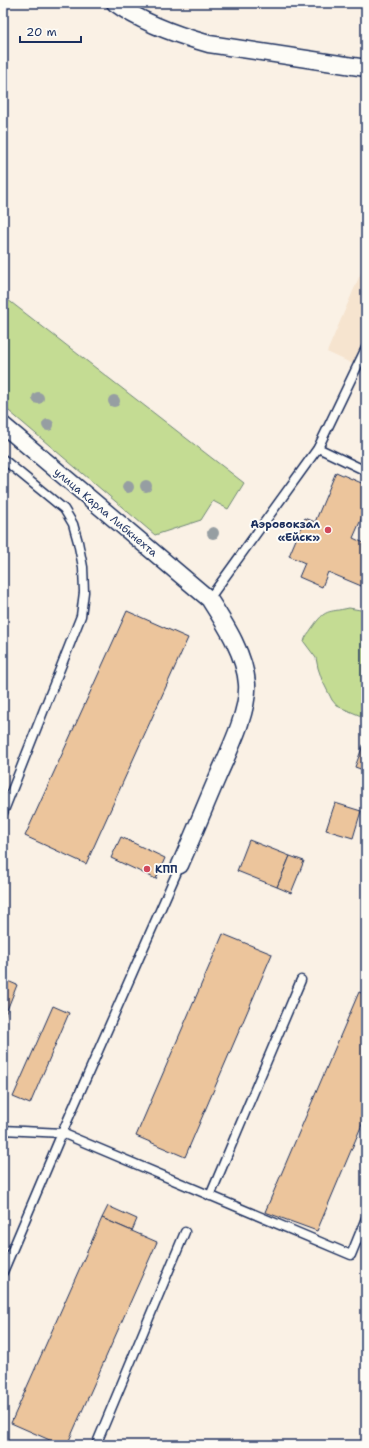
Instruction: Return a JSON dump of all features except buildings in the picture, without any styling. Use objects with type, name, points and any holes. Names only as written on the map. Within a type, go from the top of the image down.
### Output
[{"type":"street","points":[[115,3],[165,30],[186,38],[209,44],[366,68]]},
{"type":"street","name":"улица Карла Либкнехта","points":[[3,425],[209,599],[225,624],[238,652],[246,676],[246,699],[232,744],[180,865]]},
{"type":"lane","points":[[209,599],[318,448],[366,348]]},
{"type":"lane","points":[[318,448],[366,471]]},
{"type":"lane","points":[[3,460],[64,509],[73,524],[78,542],[83,567],[84,592],[81,616],[3,813]]},
{"type":"lane","points":[[3,1272],[62,1133],[180,865]]},
{"type":"lane","points":[[210,1196],[301,980]]},
{"type":"lane","points":[[3,1130],[62,1133],[351,1255],[366,1218]]},
{"type":"lane","points":[[96,1445],[185,1232]]},
{"type":"shaded area","points":[[366,261],[366,370],[327,352]]},
{"type":"green space","points":[[3,296],[244,483],[228,509],[213,501],[201,520],[155,535],[3,406]]},
{"type":"green space","points":[[349,608],[366,611],[366,718],[337,706],[332,700],[322,680],[316,658],[304,642],[306,636],[324,614],[331,611]]},
{"type":"place","name":"Аэровокзал «Ейск»","points":[[328,530]]},
{"type":"place","name":"КПП","points":[[147,869]]}]
